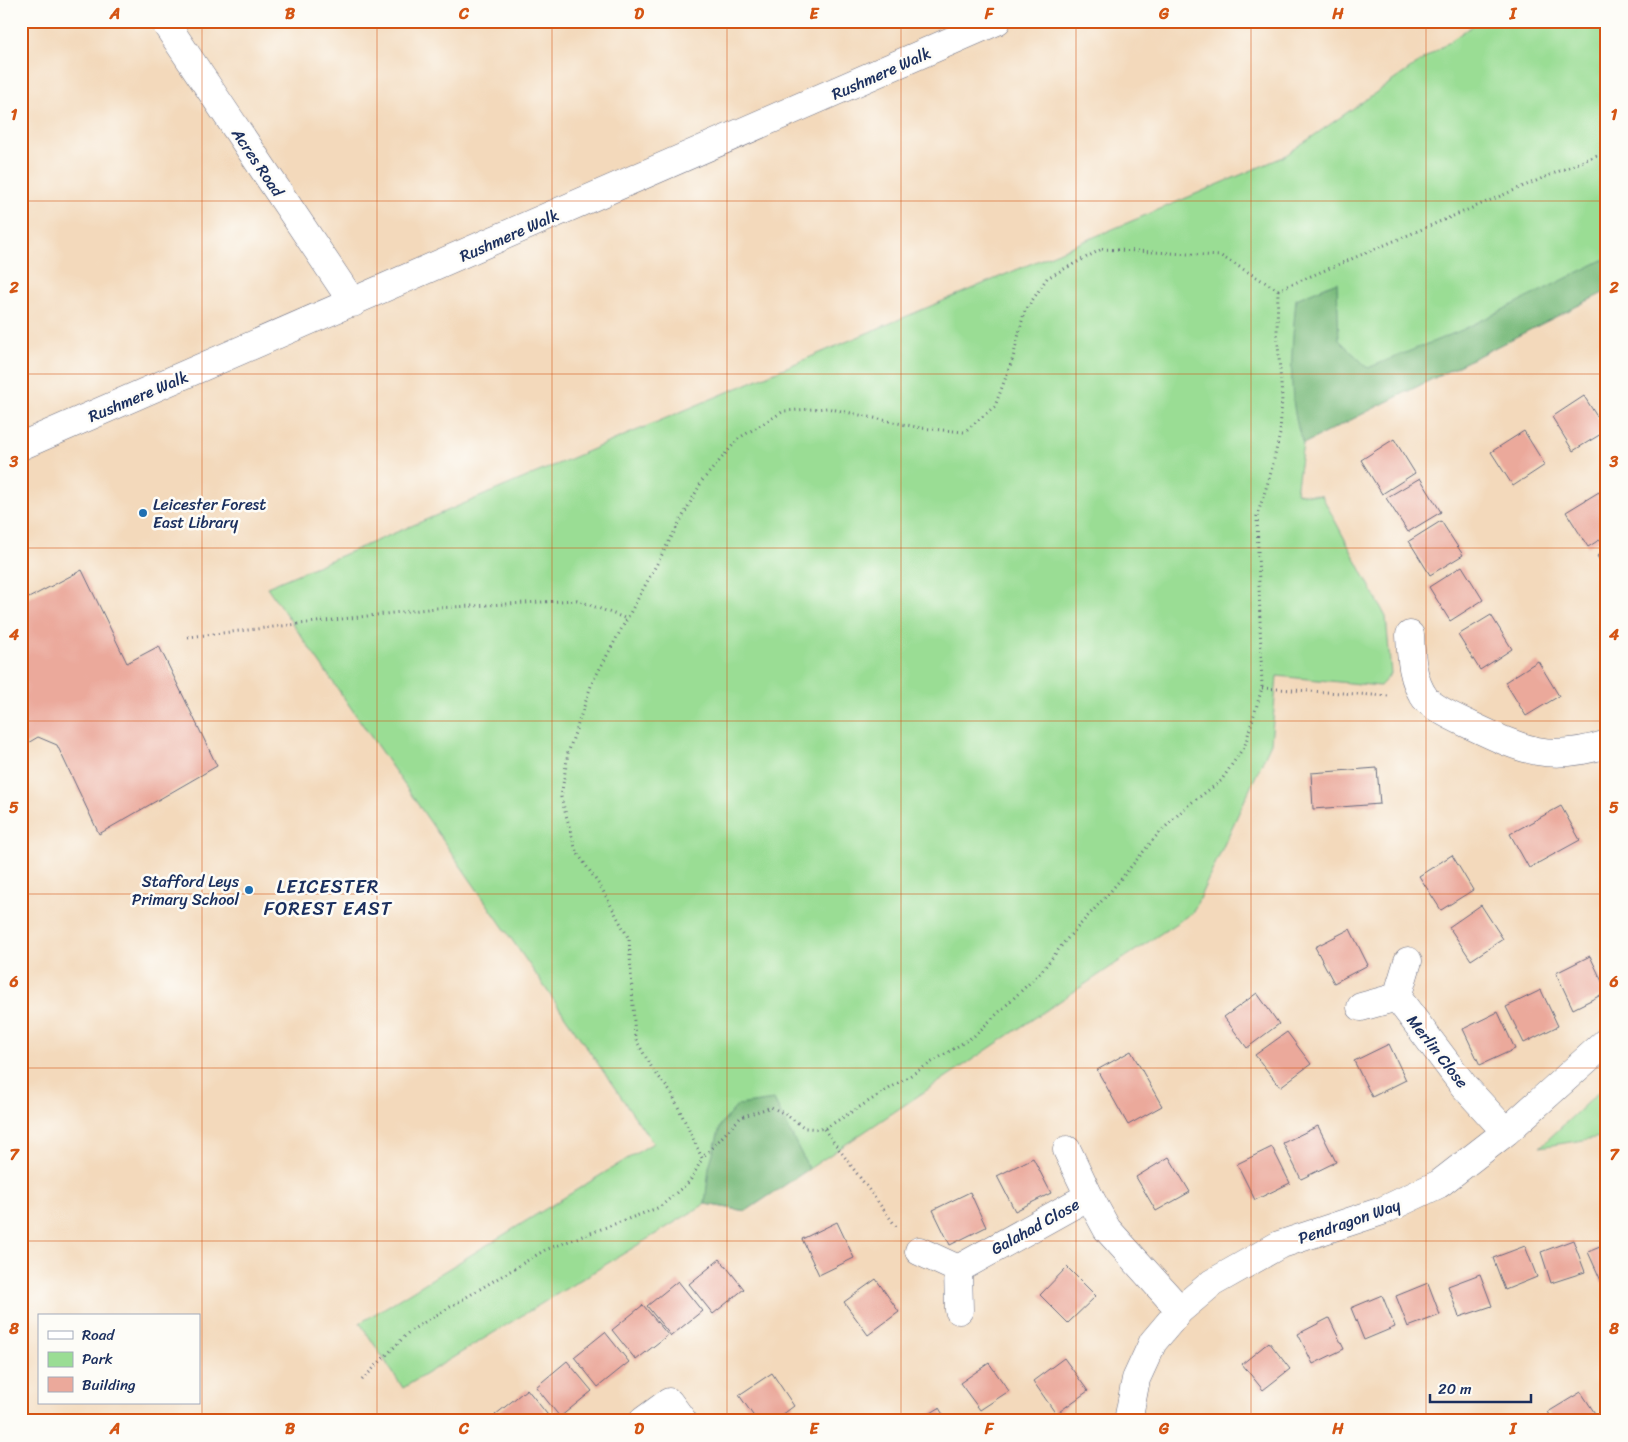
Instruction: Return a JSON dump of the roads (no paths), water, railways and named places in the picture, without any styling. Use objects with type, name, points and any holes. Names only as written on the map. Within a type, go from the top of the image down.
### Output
[{"type":"street","name":"Acres Road","points":[[164,21],[353,303]]},
{"type":"street","name":"Rushmere Walk","points":[[21,446],[353,303],[949,31],[997,21]]},
{"type":"street","points":[[1410,635],[1412,668],[1425,698],[1457,718],[1511,744],[1536,752],[1568,754],[1607,744]]},
{"type":"street","points":[[1397,997],[1408,960]]},
{"type":"street","name":"Merlin Close","points":[[1361,1007],[1397,997],[1464,1086],[1506,1132]]},
{"type":"street","name":"Pendragon Way","points":[[1128,1421],[1136,1379],[1152,1342],[1180,1310],[1212,1283],[1278,1245],[1382,1212],[1439,1184],[1506,1132],[1607,1041]]},
{"type":"street","points":[[1068,1150],[1089,1196]]},
{"type":"street","name":"Galahad Close","points":[[958,1269],[1089,1196],[1107,1229],[1180,1310]]},
{"type":"street","points":[[919,1251],[958,1269],[959,1310]]},
{"type":"street","points":[[643,1421],[669,1402],[683,1421]]},
{"type":"place","name":"Leicester Forest East Library","points":[[143,513]]},
{"type":"place","name":"Stafford Leys Primary School","points":[[249,890]]},
{"type":"district","name":"LEICESTER FOREST EAST","points":[[328,897]]}]
